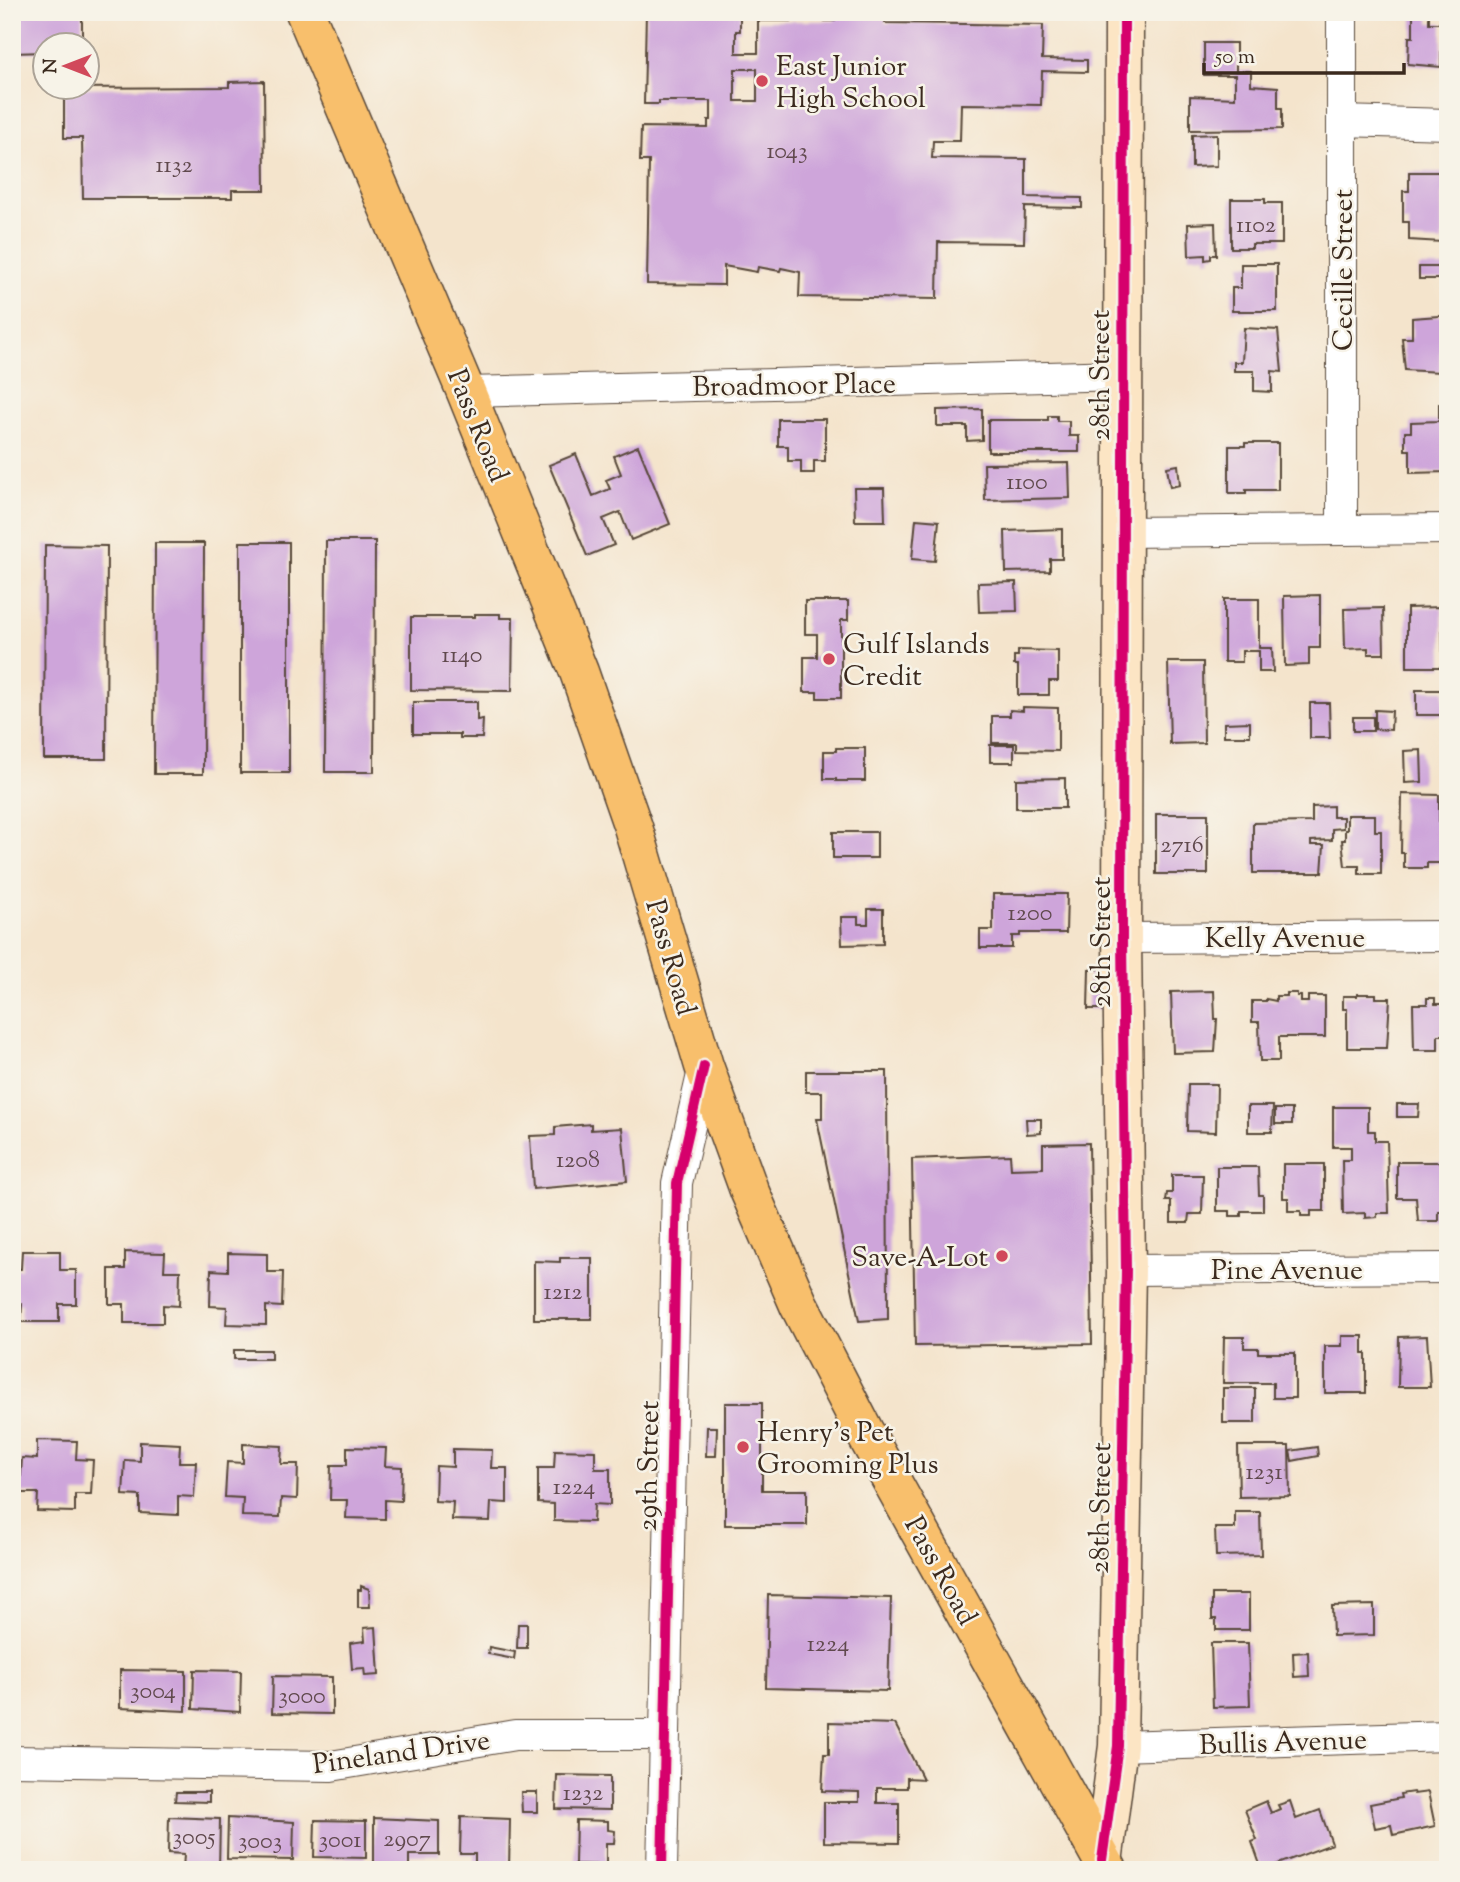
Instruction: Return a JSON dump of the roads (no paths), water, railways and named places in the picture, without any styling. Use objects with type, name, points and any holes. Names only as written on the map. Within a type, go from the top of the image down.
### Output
[{"type":"main road","name":"Pass Road","points":[[305,12],[466,392],[583,684],[634,827],[704,1066],[749,1190],[799,1305],[864,1431],[1104,1866]]},
{"type":"street","name":"28th Street","points":[[1104,1866],[1118,1746],[1126,1270],[1122,938],[1124,12]]},
{"type":"street","name":"Cecille Street","points":[[1342,12],[1342,529]]},
{"type":"street","points":[[1342,121],[1448,124]]},
{"type":"street","name":"Broadmoor Place","points":[[466,392],[1122,375]]},
{"type":"street","points":[[1122,532],[1448,529]]},
{"type":"street","name":"Kelly Avenue","points":[[1122,938],[1448,936]]},
{"type":"street","name":"29th Street","points":[[662,1870],[677,1183],[704,1066]]},
{"type":"street","name":"Pine Avenue","points":[[1126,1270],[1448,1268]]},
{"type":"street","name":"Pineland Drive","points":[[12,1761],[331,1766],[515,1735],[664,1735]]},
{"type":"street","name":"Bullis Avenue","points":[[1118,1746],[1446,1740]]},
{"type":"place","name":"East Junior High School","points":[[762,81]]},
{"type":"place","name":"Gulf Islands Credit","points":[[829,659]]},
{"type":"place","name":"Save-A-Lot","points":[[1002,1256]]},
{"type":"place","name":"Henry's Pet Grooming Plus","points":[[743,1447]]}]
